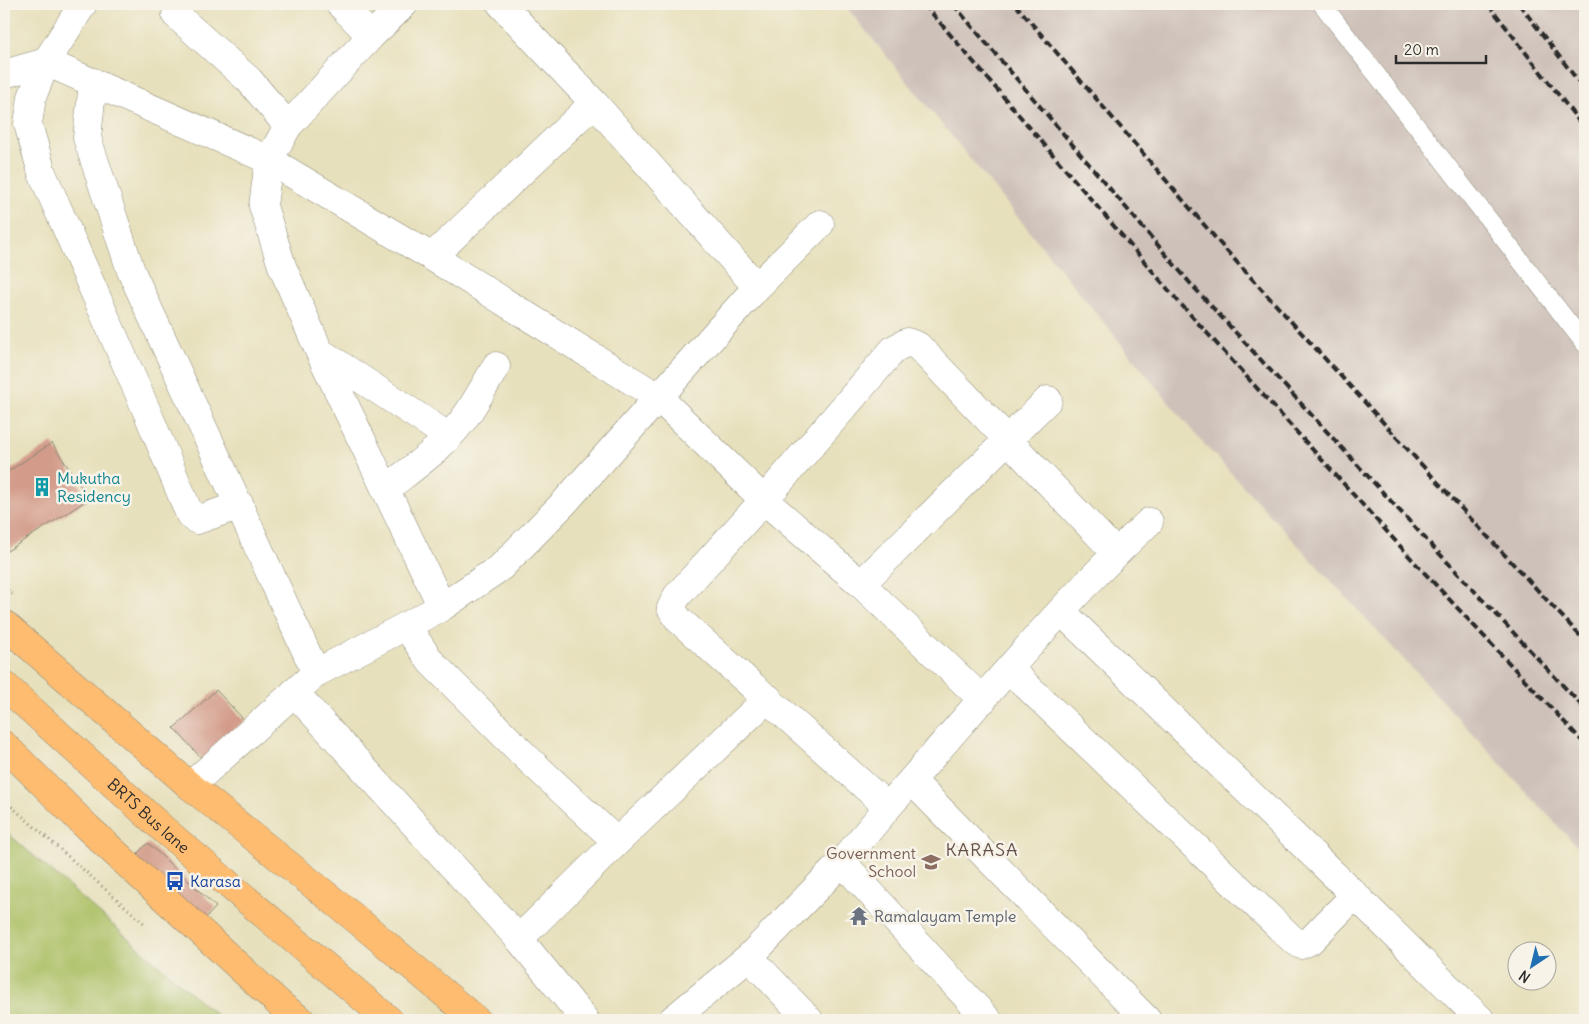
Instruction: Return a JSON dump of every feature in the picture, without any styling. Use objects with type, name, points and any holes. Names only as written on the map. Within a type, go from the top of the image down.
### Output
[{"type":"main road","points":[[4,624],[190,786],[356,919],[476,1020]]},
{"type":"main road","name":"BRTS Bus lane","points":[[4,685],[163,829],[389,1020]]},
{"type":"main road","points":[[4,745],[87,827],[283,1006],[301,1020]]},
{"type":"street","points":[[83,4],[71,72],[87,138],[131,271],[221,512],[316,673]]},
{"type":"street","points":[[340,4],[372,36]]},
{"type":"street","points":[[404,4],[288,126],[269,160],[263,206],[282,266],[319,351],[442,607]]},
{"type":"street","points":[[501,4],[594,102],[757,287]]},
{"type":"street","points":[[176,15],[249,80],[288,126]]},
{"type":"street","points":[[7,67],[71,72],[269,160],[432,257],[658,397],[764,500],[861,584],[983,700]]},
{"type":"street","points":[[71,72],[32,97],[28,124],[42,173],[148,414],[190,515],[197,520],[221,512]]},
{"type":"street","points":[[432,257],[594,102]]},
{"type":"street","points":[[190,786],[316,673],[442,607],[501,567],[564,503],[757,287],[820,224]]},
{"type":"street","points":[[888,808],[768,698],[679,620],[671,608],[677,596],[764,500],[894,349],[908,342],[918,346],[1116,552]]},
{"type":"street","points":[[319,351],[448,436]]},
{"type":"street","points":[[386,489],[426,458],[468,414],[496,366]]},
{"type":"street","points":[[861,584],[1007,438],[1048,400]]},
{"type":"street","points":[[672,1020],[749,958],[842,862],[1061,611],[1116,552],[1149,522]]},
{"type":"street","points":[[1061,611],[1355,895],[1481,1020]]},
{"type":"street","points":[[407,627],[431,662],[525,756],[617,842]]},
{"type":"street","points":[[1010,670],[1292,939],[1301,945],[1310,941],[1355,895]]},
{"type":"street","points":[[519,939],[617,842],[768,698]]},
{"type":"street","points":[[285,700],[519,939],[585,1020]]},
{"type":"street","points":[[912,781],[1147,1020]]},
{"type":"street","points":[[842,862],[988,1020]]},
{"type":"street","points":[[749,958],[809,1020]]},
{"type":"lane","points":[[1322,4],[1585,344]]},
{"type":"path","points":[[4,800],[153,931]]},
{"type":"shaded area","points":[[844,4],[1585,4],[1585,855],[1194,433]]},
{"type":"green space","points":[[4,830],[222,1020],[4,1020]]},
{"type":"building","name":"Mukutha Residency","points":[[52,443],[89,499],[4,553],[4,474]]},
{"type":"building","points":[[216,690],[245,721],[203,760],[174,728]]},
{"type":"building","points":[[148,843],[216,907],[201,923],[133,858]]},
{"type":"railway","points":[[924,4],[1178,301],[1419,567],[1585,744]]},
{"type":"railway","points":[[953,4],[1190,283],[1585,709]]},
{"type":"railway","points":[[1015,4],[1224,248],[1585,641]]},
{"type":"railway","points":[[1488,4],[1585,129]]},
{"type":"railway","points":[[1519,4],[1585,90]]},
{"type":"place","name":"Mukutha Residency","points":[[42,487]]},
{"type":"place","name":"Government School","points":[[931,862]]},
{"type":"place","name":"Karasa","points":[[175,881]]},
{"type":"place","name":"Ramalayam Temple","points":[[859,916]]},
{"type":"district","name":"KARASA","points":[[982,849]]}]
